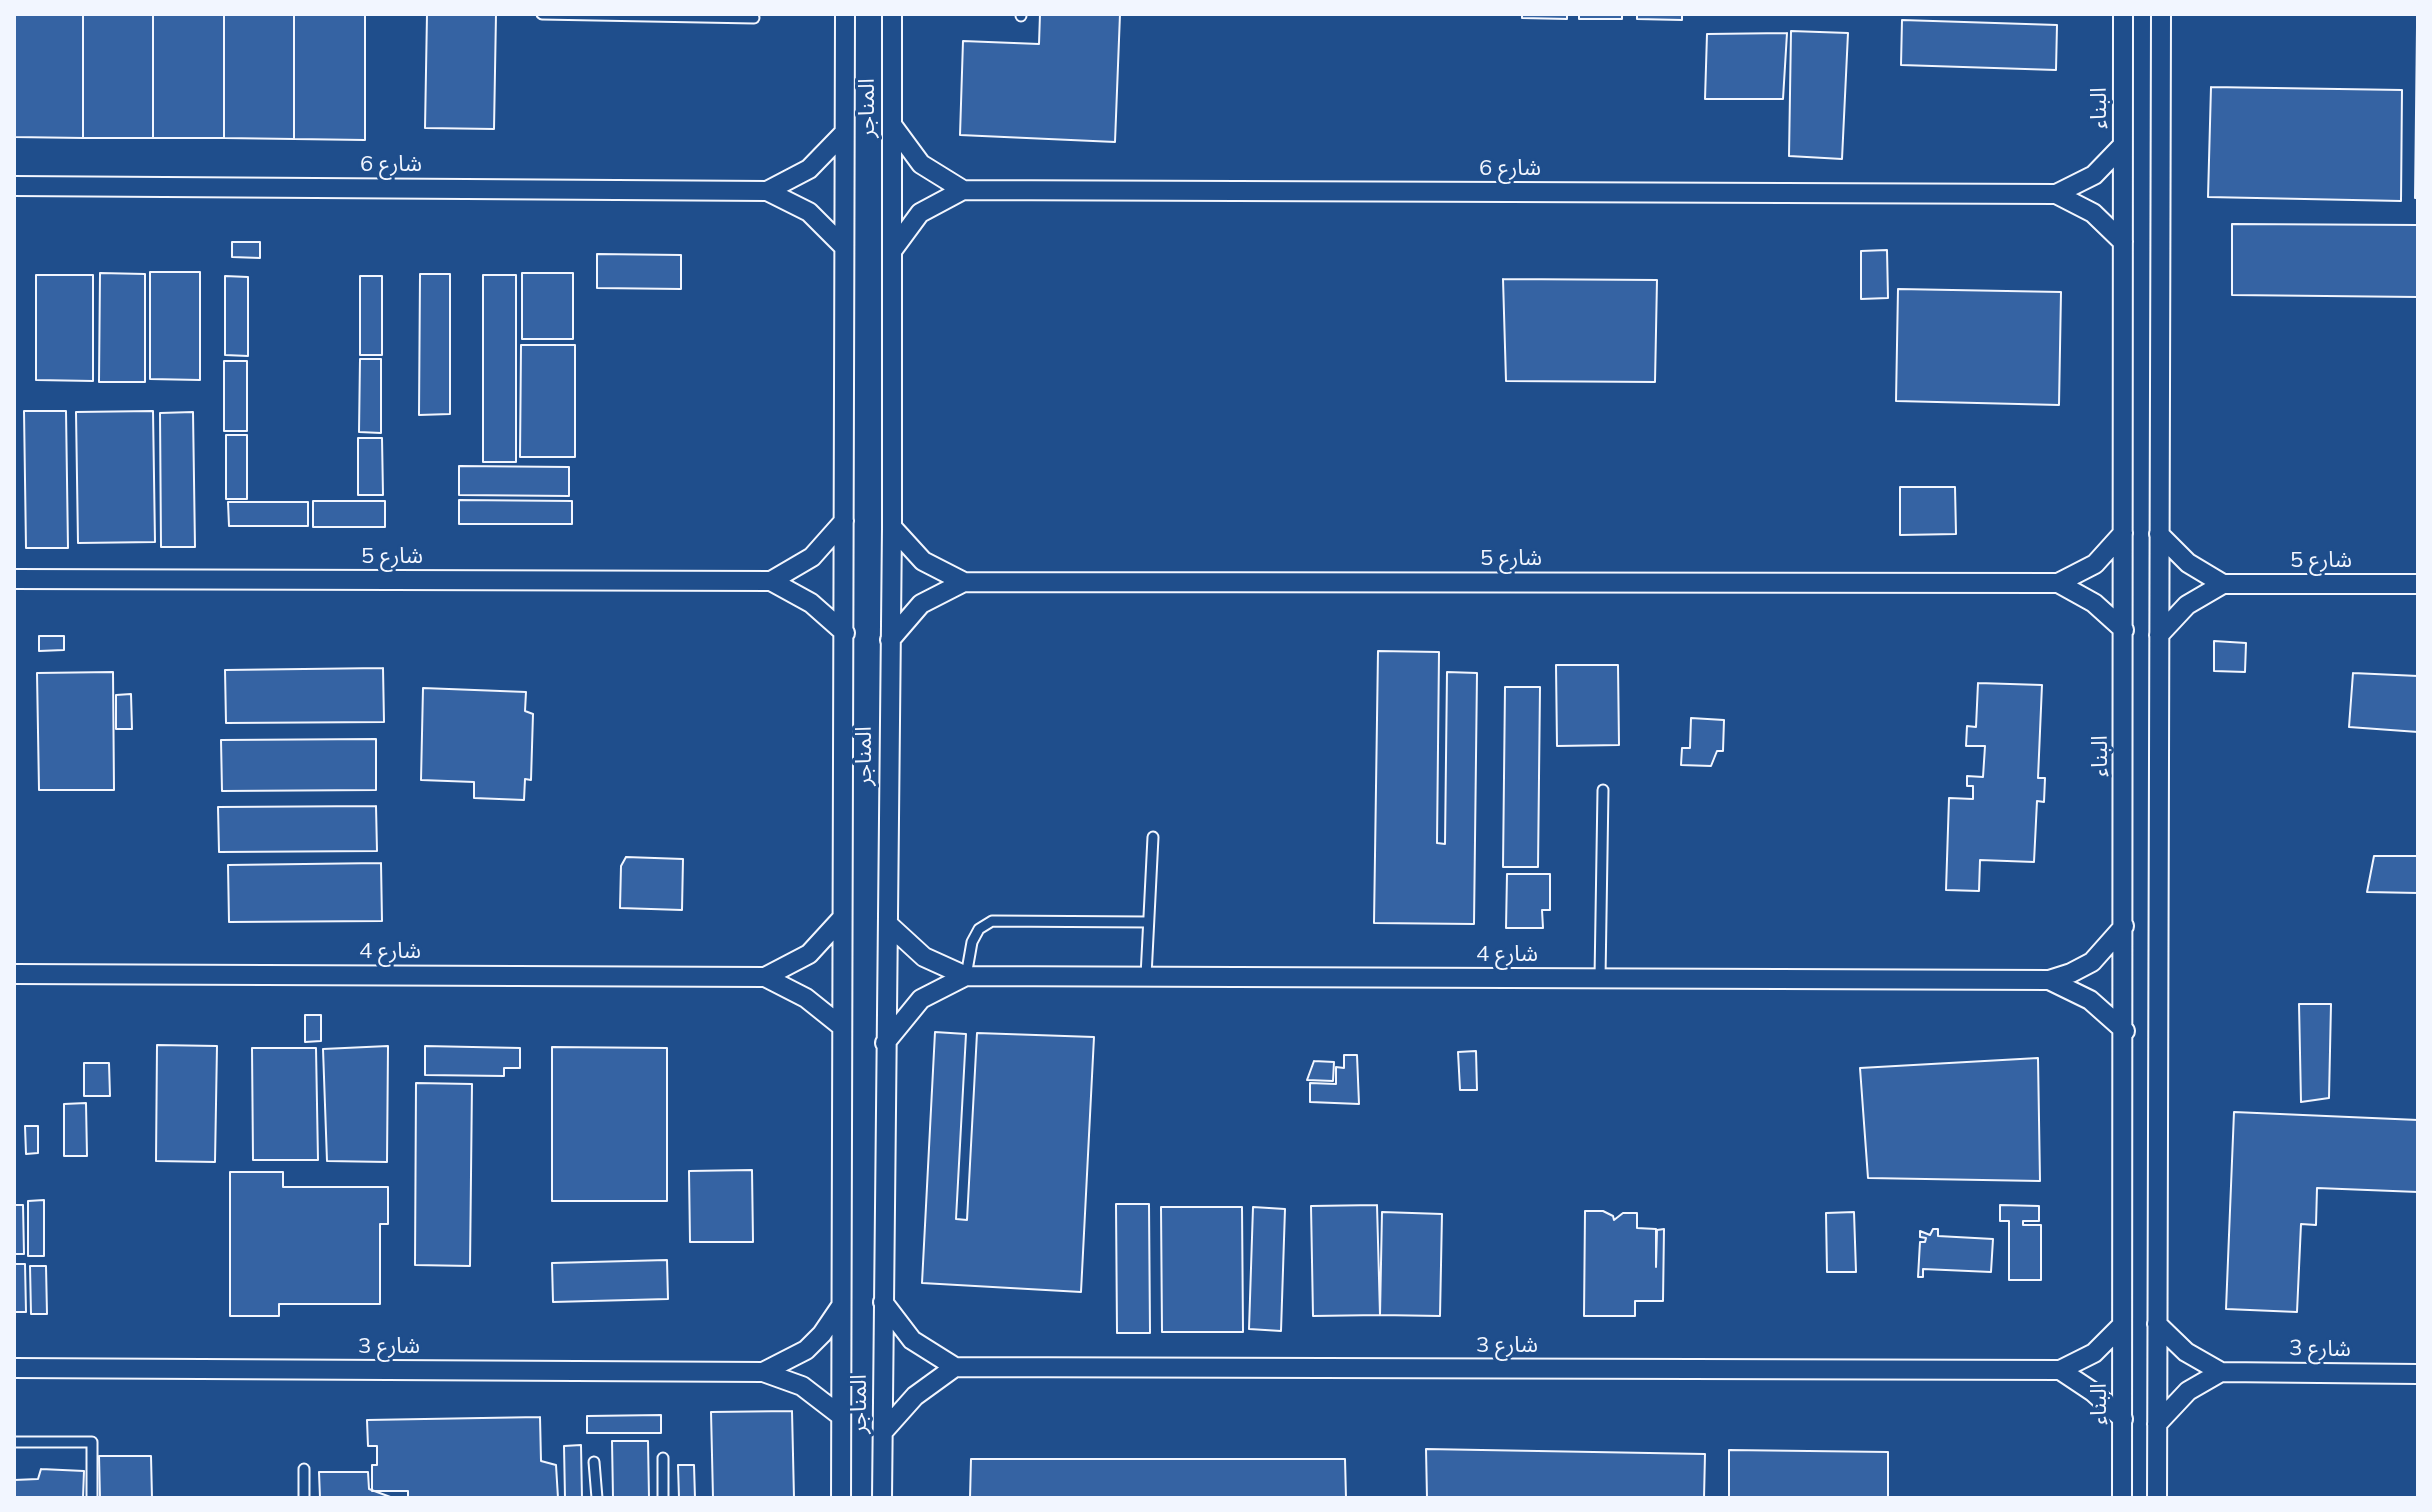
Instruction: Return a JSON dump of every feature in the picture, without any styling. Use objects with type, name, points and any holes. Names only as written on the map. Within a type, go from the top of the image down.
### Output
[{"type":"street","name":"المناجر","points":[[841,1498],[845,633],[842,135],[845,14]]},
{"type":"street","name":"المناجر","points":[[882,1498],[892,527],[892,14]]},
{"type":"street","name":"البناء","points":[[2122,1498],[2125,1031],[2123,14]]},
{"type":"street","points":[[2157,1498],[2161,14]]},
{"type":"street","points":[[891,124],[921,164],[963,190]]},
{"type":"street","name":"شارع 6","points":[[767,191],[809,169],[842,135]]},
{"type":"street","name":"شارع 6","points":[[890,253],[920,213],[940,199],[963,190],[2056,194],[2094,175],[2122,146]]},
{"type":"street","name":"شارع 6","points":[[14,186],[767,191],[809,212],[842,245]]},
{"type":"street","name":"شارع 6","points":[[2056,194],[2093,213],[2123,242]]},
{"type":"street","points":[[771,581],[812,557],[844,521]]},
{"type":"street","name":"شارع 5","points":[[892,527],[923,561],[964,582],[2058,583],[2095,564],[2123,533]]},
{"type":"street","points":[[2159,534],[2188,563],[2223,584],[2187,605],[2159,635]]},
{"type":"street","name":"شارع 5","points":[[14,579],[771,581],[811,603],[845,633]]},
{"type":"street","name":"شارع 5","points":[[889,641],[921,604],[964,582]]},
{"type":"street","name":"شارع 5","points":[[2058,583],[2094,603],[2124,630]]},
{"type":"street","name":"شارع 5","points":[[2223,584],[2418,584]]},
{"type":"street","name":"شارع 4","points":[[765,977],[809,954],[842,918]]},
{"type":"street","name":"شارع 4","points":[[888,924],[924,957],[966,976],[2049,980],[2092,962],[2124,926]]},
{"type":"street","name":"شارع 4","points":[[14,974],[765,977],[806,998],[841,1026]]},
{"type":"street","name":"شارع 4","points":[[885,1043],[921,999],[966,976]]},
{"type":"street","name":"شارع 4","points":[[2049,980],[2090,1000],[2125,1031]]},
{"type":"street","points":[[882,1299],[912,1340],[955,1367],[915,1396],[882,1433]]},
{"type":"street","name":"شارع 3","points":[[763,1372],[806,1350],[822,1334],[841,1306]]},
{"type":"street","name":"شارع 3","points":[[2157,1324],[2186,1352],[2221,1372],[2418,1374]]},
{"type":"street","name":"شارع 3","points":[[955,1367],[2060,1370],[2094,1353],[2121,1326]]},
{"type":"street","name":"شارع 3","points":[[14,1368],[763,1372],[802,1386],[841,1416]]},
{"type":"street","points":[[2060,1370],[2093,1392],[2123,1419]]},
{"type":"street","points":[[2157,1424],[2188,1391],[2221,1372]]},
{"type":"street","name":"المناجر","points":[[829,1498],[840,1448]]},
{"type":"street","points":[[883,1471],[890,1498]]},
{"type":"lane","points":[[542,14],[754,18]]},
{"type":"lane","points":[[1600,978],[1603,790]]},
{"type":"lane","points":[[1146,976],[1153,837]]},
{"type":"lane","points":[[966,976],[972,942],[979,929],[992,921],[1148,922]]},
{"type":"lane","points":[[14,1442],[92,1442],[92,1498]]},
{"type":"lane","points":[[663,1458],[663,1498]]},
{"type":"lane","points":[[594,1462],[597,1498]]},
{"type":"lane","points":[[304,1469],[304,1498]]},
{"type":"building","points":[[14,14],[83,14],[83,138],[14,137]]},
{"type":"building","points":[[83,14],[153,14],[153,138],[83,138]]},
{"type":"building","points":[[153,14],[224,14],[224,138],[153,138]]},
{"type":"building","points":[[224,14],[294,14],[294,139],[224,138]]},
{"type":"building","points":[[294,14],[365,14],[365,140],[294,139]]},
{"type":"building","points":[[427,14],[496,14],[494,129],[425,128]]},
{"type":"building","points":[[1040,14],[1120,14],[1115,142],[960,135],[963,41],[1039,44]]},
{"type":"building","points":[[1522,14],[1567,14],[1567,19],[1522,18]]},
{"type":"building","points":[[1579,14],[1622,14],[1622,19],[1579,19]]},
{"type":"building","points":[[1637,14],[1682,14],[1682,20],[1637,19]]},
{"type":"building","points":[[1902,20],[2057,25],[2056,70],[1901,65]]},
{"type":"building","points":[[2417,27],[2418,198],[2415,198]]},
{"type":"building","points":[[1791,31],[1848,33],[1842,159],[1789,156]]},
{"type":"building","points":[[1787,33],[1783,99],[1705,99],[1707,34]]},
{"type":"building","points":[[2211,87],[2402,90],[2401,201],[2208,197]]},
{"type":"building","points":[[2232,224],[2418,225],[2418,297],[2232,295]]},
{"type":"building","points":[[232,242],[260,242],[260,258],[232,257]]},
{"type":"building","points":[[1887,250],[1888,298],[1861,299],[1861,251]]},
{"type":"building","points":[[597,254],[681,255],[681,289],[597,288]]},
{"type":"building","points":[[150,272],[200,272],[200,380],[150,379]]},
{"type":"building","points":[[100,273],[145,274],[145,382],[99,382]]},
{"type":"building","points":[[522,273],[573,273],[573,339],[522,339]]},
{"type":"building","points":[[420,274],[450,274],[450,414],[419,415]]},
{"type":"building","points":[[36,275],[93,275],[93,381],[36,380]]},
{"type":"building","points":[[483,275],[516,275],[516,462],[483,462]]},
{"type":"building","points":[[225,276],[248,277],[248,356],[225,355]]},
{"type":"building","points":[[360,276],[382,276],[382,355],[360,355]]},
{"type":"building","points":[[1503,279],[1657,280],[1655,382],[1506,381]]},
{"type":"building","points":[[1898,289],[2061,292],[2059,405],[1896,401]]},
{"type":"building","points":[[521,345],[575,345],[575,457],[520,457]]},
{"type":"building","points":[[360,359],[381,359],[381,433],[359,432]]},
{"type":"building","points":[[224,361],[247,361],[247,431],[224,431]]},
{"type":"building","points":[[24,411],[66,411],[68,548],[26,548]]},
{"type":"building","points":[[153,411],[155,542],[78,543],[76,412]]},
{"type":"building","points":[[193,412],[195,547],[161,547],[160,413]]},
{"type":"building","points":[[226,435],[247,435],[247,499],[226,499]]},
{"type":"building","points":[[358,438],[382,438],[383,495],[358,495]]},
{"type":"building","points":[[459,466],[569,467],[569,496],[459,495]]},
{"type":"building","points":[[1900,487],[1955,487],[1956,534],[1900,535]]},
{"type":"building","points":[[459,500],[572,501],[572,524],[459,524]]},
{"type":"building","points":[[313,501],[385,501],[385,527],[313,527]]},
{"type":"building","points":[[228,502],[308,502],[308,526],[229,526]]},
{"type":"building","points":[[39,636],[64,636],[64,650],[39,651]]},
{"type":"building","points":[[2214,641],[2246,643],[2245,672],[2214,671]]},
{"type":"building","points":[[1378,651],[1439,652],[1437,843],[1445,844],[1447,672],[1477,673],[1474,924],[1374,923]]},
{"type":"building","points":[[1556,665],[1618,665],[1619,745],[1557,746]]},
{"type":"building","points":[[383,668],[384,722],[226,723],[225,670]]},
{"type":"building","points":[[113,672],[114,790],[39,790],[37,673]]},
{"type":"building","points":[[2353,673],[2418,676],[2418,732],[2349,727]]},
{"type":"building","points":[[1978,683],[2042,685],[2038,778],[2045,778],[2044,802],[2037,801],[2034,862],[1980,860],[1979,891],[1946,890],[1949,798],[1973,799],[1973,786],[1967,786],[1967,776],[1983,777],[1985,746],[1966,746],[1967,726],[1976,727]]},
{"type":"building","points":[[1505,687],[1540,687],[1538,867],[1503,867]]},
{"type":"building","points":[[423,688],[526,692],[525,711],[533,714],[531,780],[525,779],[524,800],[474,798],[474,782],[421,780]]},
{"type":"building","points":[[131,694],[132,729],[116,729],[116,695]]},
{"type":"building","points":[[1691,718],[1724,720],[1723,751],[1717,751],[1711,766],[1681,765],[1682,748],[1690,748]]},
{"type":"building","points":[[376,739],[376,790],[222,791],[221,740]]},
{"type":"building","points":[[376,806],[377,851],[219,852],[218,807]]},
{"type":"building","points":[[2374,856],[2418,856],[2418,893],[2367,892]]},
{"type":"building","points":[[626,857],[683,859],[682,910],[620,908],[621,866]]},
{"type":"building","points":[[381,863],[382,921],[229,922],[228,865]]},
{"type":"building","points":[[1507,874],[1550,874],[1550,910],[1542,910],[1543,928],[1506,928]]},
{"type":"building","points":[[2299,1004],[2331,1004],[2329,1098],[2301,1102]]},
{"type":"building","points":[[305,1015],[321,1015],[321,1041],[305,1042]]},
{"type":"building","points":[[935,1032],[966,1034],[956,1219],[967,1220],[977,1033],[1094,1037],[1081,1292],[922,1283]]},
{"type":"building","points":[[157,1045],[217,1046],[215,1162],[156,1161]]},
{"type":"building","points":[[388,1046],[387,1162],[327,1161],[323,1049]]},
{"type":"building","points":[[425,1046],[520,1048],[520,1068],[504,1068],[504,1076],[425,1075]]},
{"type":"building","points":[[552,1047],[667,1048],[667,1201],[552,1201]]},
{"type":"building","points":[[252,1048],[316,1048],[318,1160],[253,1160]]},
{"type":"building","points":[[1476,1051],[1477,1090],[1460,1090],[1458,1052]]},
{"type":"building","points":[[1344,1055],[1357,1055],[1359,1104],[1310,1102],[1310,1083],[1336,1084],[1336,1067],[1344,1068]]},
{"type":"building","points":[[2038,1058],[2040,1181],[1868,1178],[1860,1068]]},
{"type":"building","points":[[1314,1061],[1334,1062],[1333,1081],[1307,1080]]},
{"type":"building","points":[[84,1063],[109,1063],[110,1096],[84,1096]]},
{"type":"building","points":[[416,1083],[472,1084],[470,1266],[415,1265]]},
{"type":"building","points":[[86,1103],[87,1156],[64,1156],[64,1104]]},
{"type":"building","points":[[2234,1112],[2418,1120],[2418,1192],[2317,1188],[2316,1225],[2301,1224],[2297,1312],[2226,1309]]},
{"type":"building","points":[[25,1126],[38,1126],[38,1153],[26,1154]]},
{"type":"building","points":[[752,1170],[753,1242],[690,1242],[689,1171]]},
{"type":"building","points":[[230,1172],[283,1172],[283,1187],[388,1187],[388,1224],[380,1224],[380,1304],[279,1304],[279,1316],[230,1316]]},
{"type":"building","points":[[44,1200],[44,1256],[28,1256],[28,1201]]},
{"type":"building","points":[[1116,1204],[1149,1204],[1150,1333],[1117,1333]]},
{"type":"building","points":[[14,1205],[23,1205],[24,1254],[14,1254]]},
{"type":"building","points":[[1377,1205],[1380,1315],[1313,1316],[1311,1206]]},
{"type":"building","points":[[2000,1205],[2039,1206],[2039,1221],[2023,1221],[2023,1225],[2041,1225],[2041,1280],[2009,1280],[2009,1221],[2000,1221]]},
{"type":"building","points":[[1161,1207],[1242,1207],[1243,1332],[1162,1332]]},
{"type":"building","points":[[1253,1207],[1285,1209],[1281,1331],[1249,1329]]},
{"type":"building","points":[[1585,1211],[1603,1211],[1613,1216],[1614,1220],[1623,1213],[1637,1213],[1637,1228],[1656,1229],[1656,1267],[1657,1230],[1664,1229],[1663,1301],[1635,1301],[1635,1316],[1584,1316]]},
{"type":"building","points":[[1382,1212],[1442,1214],[1440,1316],[1380,1315]]},
{"type":"building","points":[[1854,1212],[1856,1272],[1827,1272],[1826,1213]]},
{"type":"building","points":[[1933,1229],[1938,1229],[1938,1236],[1993,1239],[1991,1272],[1923,1269],[1923,1277],[1918,1277],[1920,1242],[1925,1242],[1926,1238],[1920,1237],[1920,1231],[1930,1235]]},
{"type":"building","points":[[667,1260],[668,1299],[553,1302],[552,1263]]},
{"type":"building","points":[[14,1264],[25,1264],[26,1312],[14,1312]]},
{"type":"building","points":[[30,1266],[46,1266],[47,1314],[31,1314]]},
{"type":"building","points":[[792,1411],[794,1498],[713,1498],[711,1412]]},
{"type":"building","points":[[661,1415],[661,1433],[587,1433],[587,1416]]},
{"type":"building","points":[[540,1417],[541,1461],[556,1465],[558,1498],[408,1498],[408,1491],[372,1491],[372,1465],[377,1465],[377,1446],[368,1446],[367,1420]]},
{"type":"building","points":[[612,1441],[648,1441],[649,1498],[613,1498]]},
{"type":"building","points":[[581,1445],[582,1498],[565,1498],[564,1446]]},
{"type":"building","points":[[1426,1449],[1705,1454],[1704,1498],[1427,1498]]},
{"type":"building","points":[[1729,1450],[1888,1452],[1888,1498],[1729,1498]]},
{"type":"building","points":[[99,1456],[151,1456],[152,1498],[100,1498]]},
{"type":"building","points":[[971,1459],[1345,1459],[1346,1498],[970,1498]]},
{"type":"building","points":[[678,1465],[694,1465],[695,1498],[679,1498]]},
{"type":"building","points":[[41,1469],[84,1471],[83,1498],[14,1498],[14,1480],[38,1479]]},
{"type":"building","points":[[319,1472],[368,1472],[369,1489],[393,1498],[320,1498]]}]
